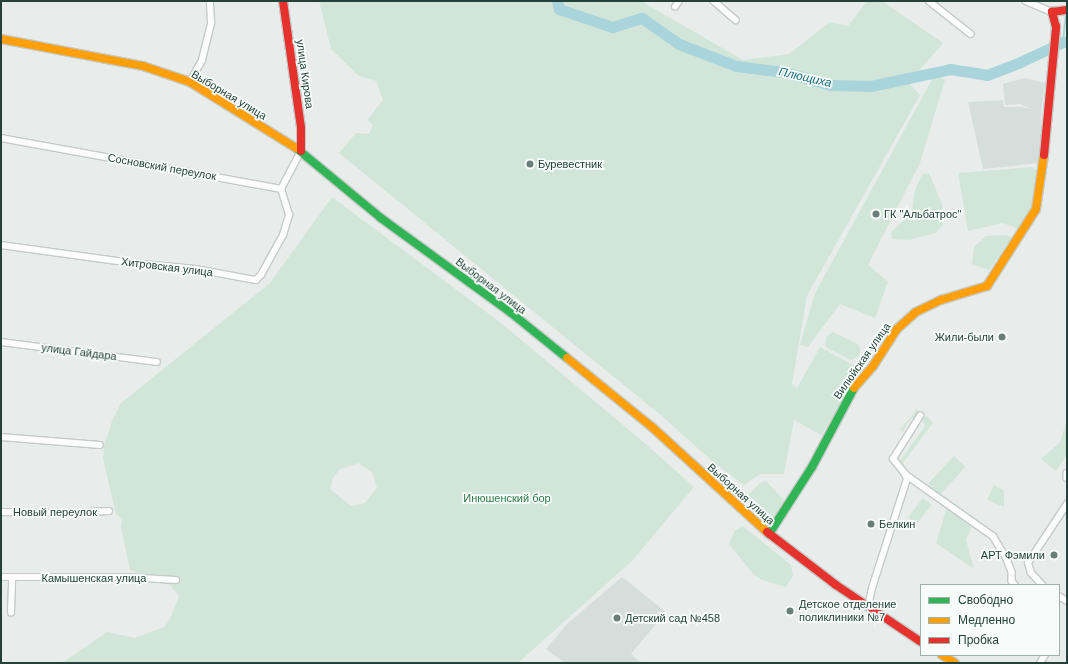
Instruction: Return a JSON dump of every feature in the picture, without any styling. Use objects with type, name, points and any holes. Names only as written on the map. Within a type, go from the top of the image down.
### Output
[{"type":"main road","name":"улица Кирова","points":[[283,1],[297,90],[301,128],[301,151]]},
{"type":"main road","name":"Вилюйская улица","points":[[769,534],[812,467],[826,436],[856,385],[873,366],[897,329],[916,312],[941,300],[987,286],[1036,209],[1046,143],[1056,27],[1059,11]]},
{"type":"main road","name":"Выборная улица","points":[[1,39],[143,66],[190,82],[301,151],[381,218],[510,312],[652,427],[769,534],[868,607],[920,641]]},
{"type":"main road","points":[[944,656],[955,663]]},
{"type":"street","points":[[190,82],[202,60],[211,23],[210,1]]},
{"type":"street","points":[[675,7],[679,1]]},
{"type":"street","points":[[714,1],[736,20]]},
{"type":"street","points":[[929,1],[972,34]]},
{"type":"street","points":[[1026,1],[1059,11]]},
{"type":"street","name":"Сосновский переулок","points":[[1,138],[281,189]]},
{"type":"street","points":[[281,189],[301,151]]},
{"type":"street","name":"Хитровская улица","points":[[1,245],[132,263],[196,269],[256,280],[261,275],[280,241],[289,215],[281,189]]},
{"type":"street","name":"улица Гайдара","points":[[1,342],[157,362]]},
{"type":"street","points":[[920,416],[893,459],[906,474],[993,536],[1006,557],[1012,572],[1012,581],[1014,584]]},
{"type":"street","points":[[1,437],[100,445]]},
{"type":"street","points":[[1067,473],[1067,478]]},
{"type":"street","points":[[868,607],[872,588],[907,479],[906,474]]},
{"type":"street","points":[[1041,584],[1031,573],[1028,562],[1067,504]]},
{"type":"street","name":"Новый переулок","points":[[1,512],[109,511]]},
{"type":"street","name":"Камышенская улица","points":[[1,577],[124,577],[176,580]]},
{"type":"street","points":[[11,613],[12,578]]},
{"type":"shaded area","points":[[1024,78],[1045,83],[1041,113],[1041,163],[983,169],[968,102],[1003,100],[1004,107],[1023,107],[1034,110],[1020,104],[1005,105],[1003,84]]},
{"type":"shaded area","name":"Детский сад №458","points":[[622,577],[666,612],[631,654],[642,663],[565,663],[546,649],[567,624]]},
{"type":"green space","points":[[319,1],[641,1],[743,60],[789,54],[830,22],[848,26],[867,1],[882,1],[943,43],[909,83],[920,95],[807,296],[792,384],[797,388],[820,347],[859,368],[845,397],[821,435],[794,420],[784,474],[760,474],[744,485],[713,462],[663,417],[339,153],[356,133],[369,134],[373,125],[367,120],[383,100],[376,81],[359,76],[331,49]]},
{"type":"green space","name":"ГК \"Альбатрос\"","points":[[935,74],[945,80],[920,163],[868,265],[888,282],[875,318],[840,304],[808,347],[800,345],[815,293]]},
{"type":"green space","points":[[1032,167],[1037,171],[1032,206],[1018,229],[1003,223],[968,231],[958,173]]},
{"type":"green space","points":[[929,173],[942,204],[943,225],[936,233],[909,240],[892,239],[891,232],[912,213],[914,193],[922,174]]},
{"type":"green space","name":"Инюшенский бор","points":[[332,197],[501,323],[640,439],[694,487],[633,560],[518,663],[62,663],[107,632],[135,638],[164,627],[170,619],[179,596],[170,585],[130,570],[121,528],[122,520],[116,514],[103,459],[104,446],[112,421],[121,403],[270,283]],"holes":[[[358,463],[372,472],[377,488],[365,503],[351,506],[330,489],[333,478],[339,470]]]},
{"type":"green space","points":[[1005,235],[1012,237],[989,270],[972,264],[974,247],[986,236]]},
{"type":"green space","points":[[833,332],[858,344],[860,347],[860,352],[858,357],[851,360],[827,348],[825,345],[826,337]]},
{"type":"green space","points":[[915,409],[928,417],[933,423],[902,464],[900,461],[925,426],[920,416],[919,419],[912,418],[903,432],[900,429],[914,414]]},
{"type":"green space","points":[[1067,420],[1067,455],[1056,471],[1041,459],[1060,442]]},
{"type":"green space","points":[[954,456],[966,467],[940,495],[928,484]]},
{"type":"green space","points":[[766,481],[784,500],[770,523],[744,499],[760,483]]},
{"type":"green space","points":[[994,485],[1004,490],[1004,507],[987,500]]},
{"type":"green space","points":[[923,498],[932,505],[917,524],[908,517]]},
{"type":"green space","points":[[947,507],[972,526],[966,540],[974,569],[936,543]]},
{"type":"green space","points":[[743,526],[791,565],[793,576],[786,587],[762,580],[754,575],[729,544],[735,530]]},
{"type":"waterway","name":"Плющиха","points":[[557,1],[559,9],[612,27],[642,18],[679,44],[736,66],[784,72],[831,85],[871,86],[950,69],[987,75],[1018,63],[1063,42],[1067,42]]},
{"type":"waterway","points":[[1063,42],[1066,12]]},
{"type":"traffic: fast","points":[[296,148],[381,218],[510,312],[567,358]]},
{"type":"traffic: fast","points":[[769,534],[812,467],[854,388]]},
{"type":"traffic: slow","points":[[1,39],[143,66],[190,82],[296,148]]},
{"type":"traffic: slow","points":[[854,388],[873,366],[897,329],[916,312],[941,300],[987,286],[1036,209],[1044,155]]},
{"type":"traffic: slow","points":[[567,358],[652,427],[767,532]]},
{"type":"traffic: slow","points":[[944,656],[955,663]]},
{"type":"traffic: jam","points":[[283,1],[301,128],[301,151]]},
{"type":"traffic: jam","points":[[1044,155],[1056,27],[1052,12],[1067,10]]},
{"type":"traffic: jam","points":[[767,532],[836,585],[920,641]]},
{"type":"place","name":"Буревестник","points":[[530,164]]},
{"type":"place","name":"ГК \"Альбатрос\"","points":[[876,214]]},
{"type":"place","name":"Жили-были","points":[[1002,337]]},
{"type":"place","name":"Белкин","points":[[871,524]]},
{"type":"place","name":"АРТ Фэмили","points":[[1054,555]]},
{"type":"place","name":"Детское отделение поликлиники №7","points":[[790,611]]},
{"type":"place","name":"Детский сад №458","points":[[617,618]]}]
